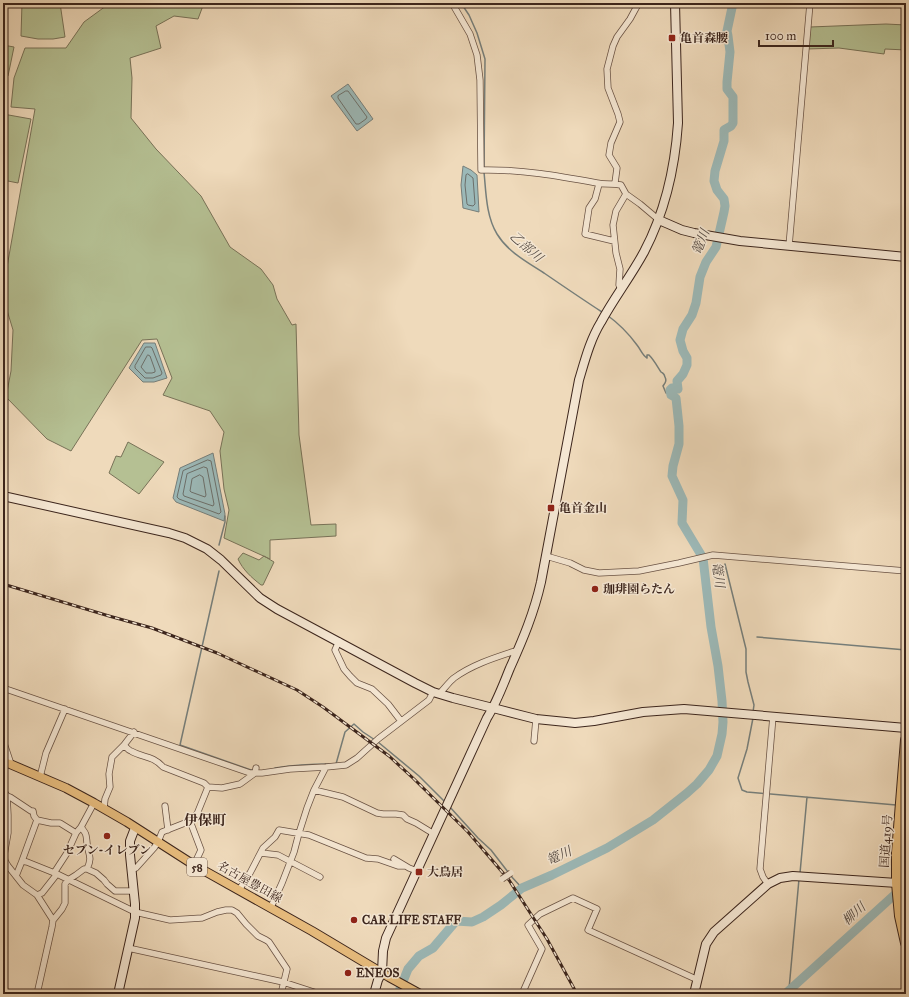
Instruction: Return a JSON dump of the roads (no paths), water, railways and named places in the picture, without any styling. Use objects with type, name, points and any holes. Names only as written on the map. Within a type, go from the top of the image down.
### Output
[{"type":"highway","name":"国道419号","points":[[906,740],[897,853],[900,916],[906,942]]},
{"type":"main road","name":"名古屋豊田線","points":[[6,763],[66,788],[104,808],[194,865],[271,907],[420,994]]},
{"type":"street","points":[[452,3],[470,34],[477,55],[480,80],[481,170],[521,171],[599,184],[615,183],[621,185],[626,194],[659,220],[682,230],[694,233],[789,246],[906,257]]},
{"type":"street","points":[[615,183],[617,168],[609,155],[611,143],[620,122],[608,88],[607,69],[612,46],[639,3]]},
{"type":"street","points":[[374,994],[378,980],[385,974],[383,951],[385,941],[487,718],[493,708],[534,612],[542,582],[579,380],[586,354],[604,316],[642,256],[659,220],[668,191],[676,152],[678,123],[675,3]]},
{"type":"street","points":[[789,246],[810,3]]},
{"type":"street","points":[[599,184],[595,199],[589,208],[585,234],[614,241]]},
{"type":"street","points":[[621,289],[619,285],[620,265],[617,259],[613,226],[616,211],[626,194]]},
{"type":"street","points":[[3,496],[169,532],[185,538],[215,555],[260,598],[269,604],[436,693],[493,708],[536,719],[575,723],[643,712],[684,709],[906,728]]},
{"type":"street","points":[[546,556],[570,562],[584,570],[599,573],[639,571],[713,555],[906,571]]},
{"type":"street","points":[[339,641],[335,650],[344,669],[357,683],[372,689],[388,704],[401,721]]},
{"type":"street","points":[[3,688],[250,773],[255,771],[262,773],[346,764],[357,758],[378,739],[429,700],[453,678],[471,668],[518,650]]},
{"type":"street","points":[[40,777],[46,753],[65,709]]},
{"type":"street","points":[[768,884],[760,869],[773,716]]},
{"type":"street","points":[[534,741],[536,719]]},
{"type":"street","points":[[104,808],[105,799],[110,787],[109,774],[112,757],[134,732]]},
{"type":"street","points":[[3,740],[10,761],[6,763]]},
{"type":"street","points":[[124,745],[130,751],[153,759],[163,767],[204,783],[208,787],[222,788],[240,784],[255,771]]},
{"type":"street","points":[[271,907],[294,852],[314,790],[326,767]]},
{"type":"street","points":[[131,870],[136,868],[158,842],[162,832],[190,821],[197,814],[208,787]]},
{"type":"street","points":[[3,790],[6,796],[8,815],[5,861],[23,885],[37,895],[53,920]]},
{"type":"street","points":[[314,790],[343,797],[377,813],[403,815],[407,819],[434,834]]},
{"type":"street","points":[[6,796],[33,811],[37,820],[60,823],[76,833]]},
{"type":"street","points":[[37,895],[42,893],[55,873],[94,803]]},
{"type":"street","points":[[165,806],[168,830]]},
{"type":"street","points":[[16,876],[37,820]]},
{"type":"street","points":[[190,821],[201,850],[194,865]]},
{"type":"street","points":[[81,827],[87,836],[90,854],[87,869]]},
{"type":"street","points":[[118,994],[134,923],[134,891],[130,847],[135,828]]},
{"type":"street","points":[[240,890],[263,848],[275,837],[279,830],[309,835],[366,858],[378,859],[398,866],[405,866]]},
{"type":"street","points":[[261,853],[278,856],[320,877]]},
{"type":"street","points":[[394,859],[417,871]]},
{"type":"street","points":[[22,861],[55,873],[135,912],[170,920],[202,918],[217,912],[232,910],[237,913],[258,936],[269,942],[287,969],[281,994]]},
{"type":"street","points":[[37,994],[53,920],[65,903],[65,884],[68,880],[84,869],[87,869],[100,876],[116,891],[134,891]]},
{"type":"street","points":[[502,879],[511,873]]},
{"type":"street","points":[[694,994],[706,944],[714,932],[768,884],[780,878],[792,876],[898,887]]},
{"type":"street","points":[[522,994],[542,949],[528,925],[540,914],[573,898],[597,909],[588,930],[698,980]]},
{"type":"street","points":[[128,948],[284,982],[320,994]]},
{"type":"water","points":[[348,84],[373,119],[357,131],[331,96]]},
{"type":"water","points":[[463,166],[477,175],[479,212],[463,208],[461,185]]},
{"type":"water","points":[[144,343],[155,343],[167,378],[154,382],[143,382],[129,368]]},
{"type":"water","points":[[213,453],[225,514],[224,521],[176,502],[173,498],[180,468]]},
{"type":"waterway","name":"乙部川","points":[[461,3],[469,15],[477,33],[485,59],[484,168]]},
{"type":"waterway","name":"篭川","points":[[398,994],[408,969],[419,956],[433,948],[456,921],[472,922],[483,917],[522,888],[607,848],[653,820],[697,784],[709,770],[717,756],[723,722],[718,666],[711,627],[703,558],[682,523],[683,500],[672,476],[679,444],[679,426],[676,398],[671,395],[670,390],[672,388],[678,389],[677,381],[683,374],[687,365],[687,358],[680,340],[683,329],[692,315],[696,303],[700,277],[706,262],[716,247],[725,206],[724,199],[717,190],[714,181],[715,171],[724,141],[724,130],[733,123],[733,97],[727,89],[730,52],[727,31],[733,3]]},
{"type":"waterway","name":"乙部川","points":[[484,172],[489,212],[493,227],[501,240],[518,256],[602,312]]},
{"type":"waterway","name":"乙部川","points":[[607,315],[627,333],[645,357],[647,358],[647,355],[649,355],[664,374],[666,381],[663,386],[666,393],[671,395]]},
{"type":"waterway","points":[[219,545],[225,522],[225,516]]},
{"type":"waterway","points":[[725,564],[746,649],[746,672],[754,705],[753,712]]},
{"type":"waterway","points":[[219,571],[180,745],[253,770]]},
{"type":"waterway","points":[[757,637],[906,650]]},
{"type":"waterway","points":[[753,718],[747,749],[738,778],[742,790],[747,792],[896,805]]},
{"type":"waterway","points":[[336,764],[345,732],[354,724],[375,740]]},
{"type":"waterway","points":[[378,742],[419,776],[445,802]]},
{"type":"waterway","points":[[275,768],[331,764]]},
{"type":"waterway","points":[[800,873],[807,797]]},
{"type":"waterway","points":[[449,806],[491,850],[508,872]]},
{"type":"waterway","name":"柳川","points":[[785,994],[902,888],[906,836]]},
{"type":"waterway","points":[[510,875],[522,888]]},
{"type":"waterway","points":[[789,989],[799,879]]},
{"type":"railway","points":[[3,584],[152,628],[217,653],[297,690],[323,707],[389,756],[468,832],[509,880],[547,939],[577,994]]},
{"type":"place","name":"亀首森腰","points":[[672,38]]},
{"type":"place","name":"亀首金山","points":[[551,508]]},
{"type":"place","name":"珈琲園らたん","points":[[595,589]]},
{"type":"place","name":"セブン-イレブン","points":[[107,836]]},
{"type":"place","name":"大鳥居","points":[[419,872]]},
{"type":"place","name":"CAR LIFE STAFF","points":[[354,920]]},
{"type":"place","name":"ENEOS","points":[[348,973]]},
{"type":"district","name":"伊保町","points":[[205,820]]}]
